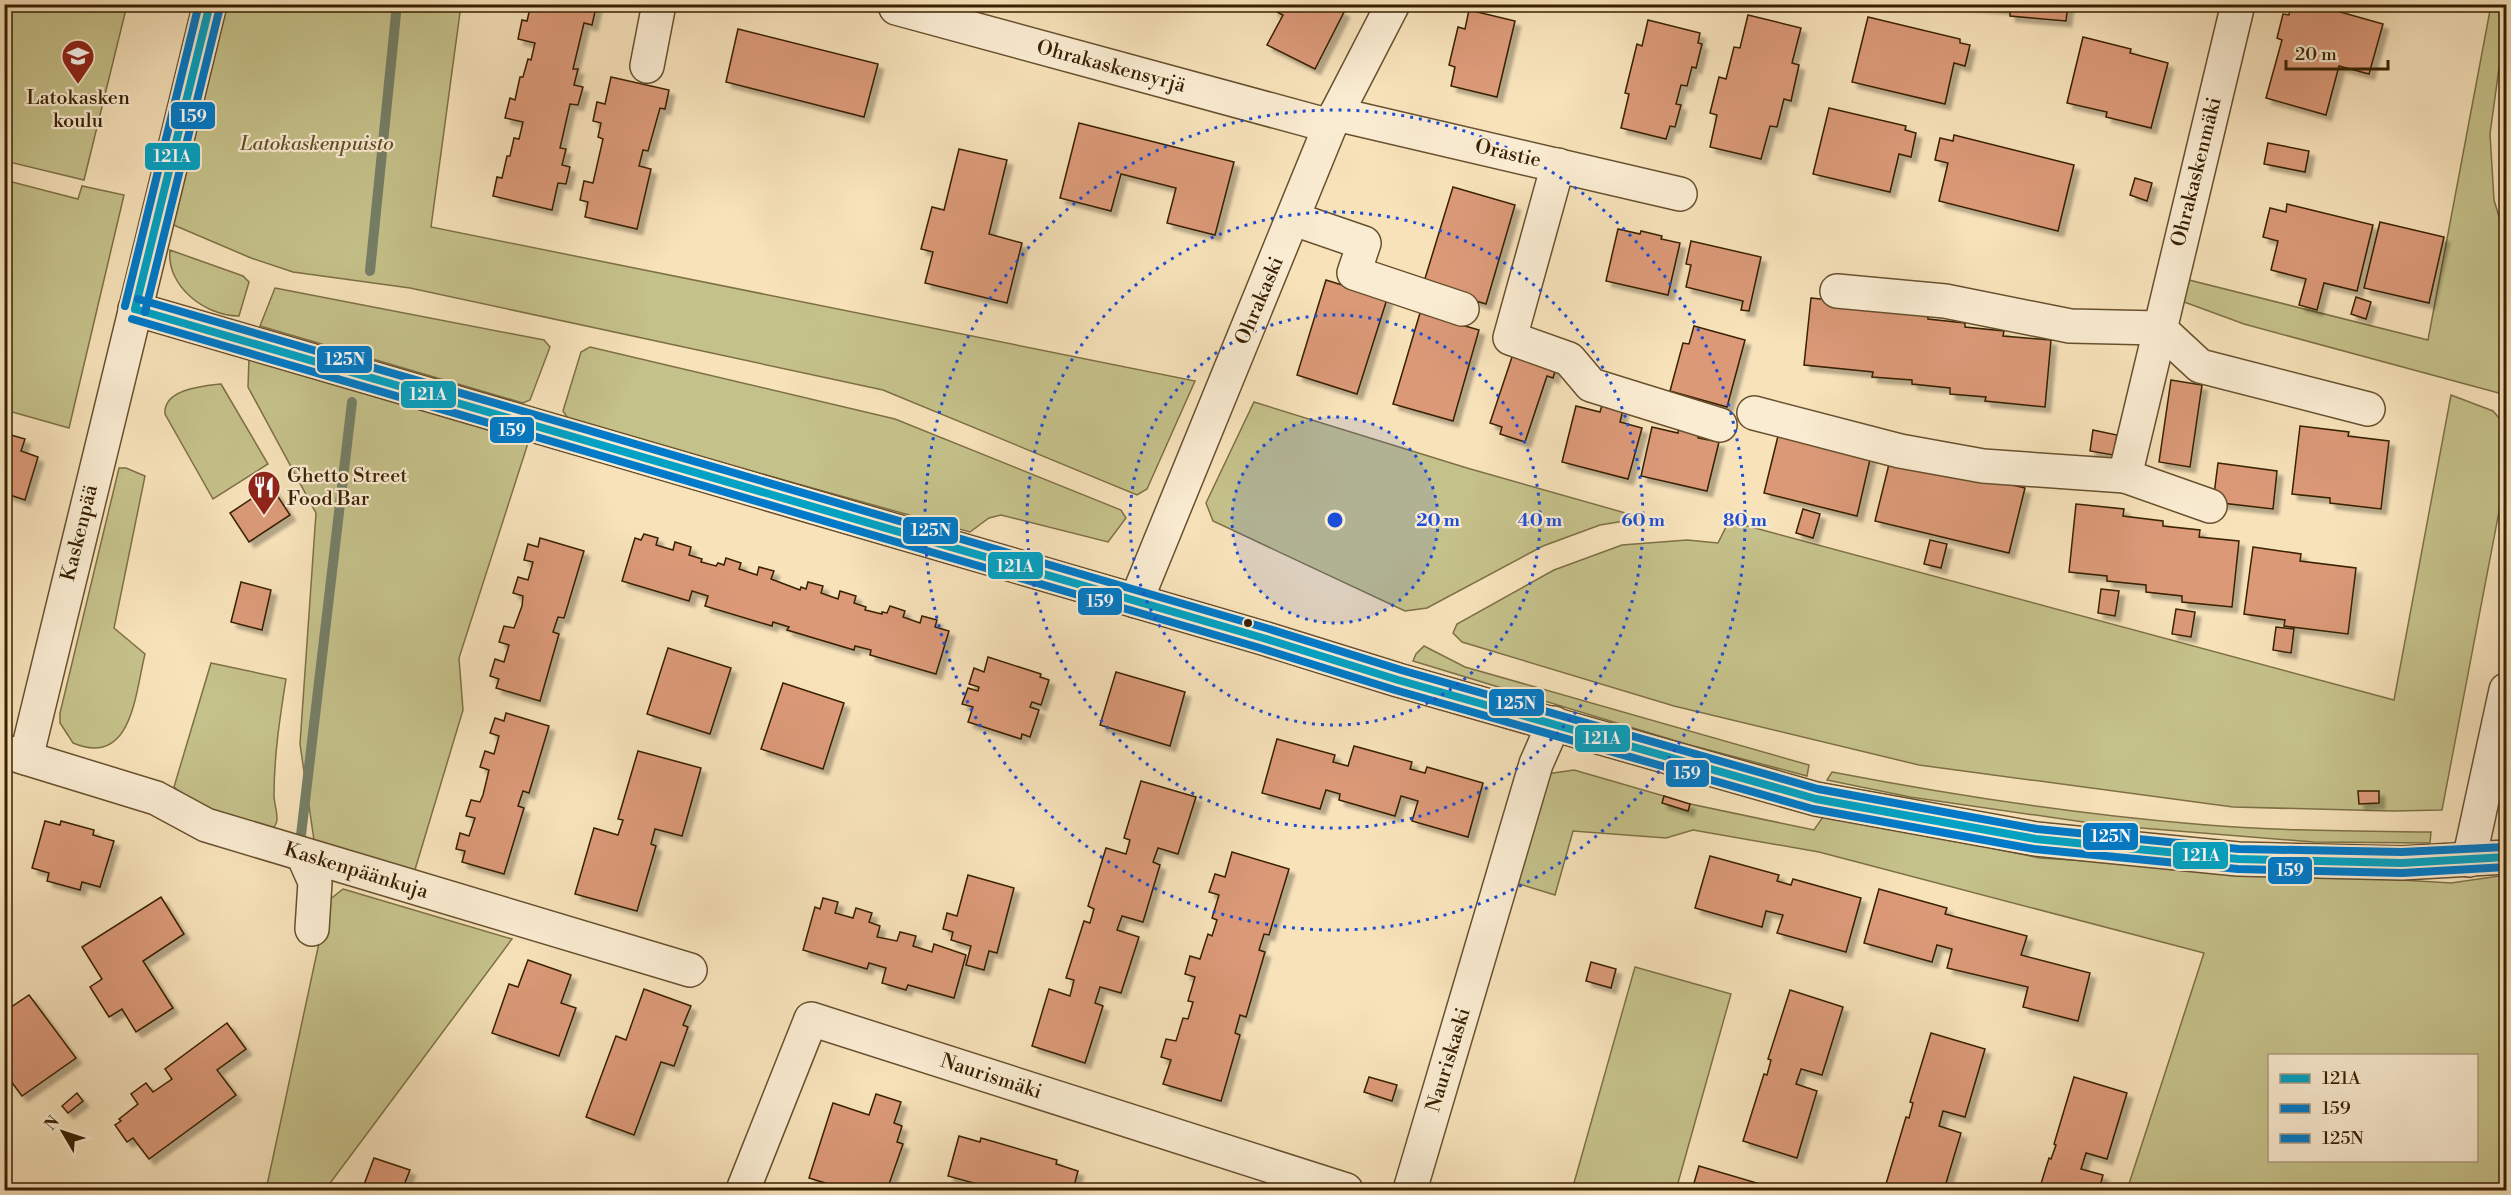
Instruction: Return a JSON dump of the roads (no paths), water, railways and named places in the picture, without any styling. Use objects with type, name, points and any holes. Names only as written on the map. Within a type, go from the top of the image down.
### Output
[{"type":"street","name":"Kaskenpää","points":[[15,754],[135,309],[210,4]]},
{"type":"street","points":[[647,66],[659,4]]},
{"type":"street","name":"Ohrakaski","points":[[1136,601],[1333,120],[1393,4]]},
{"type":"street","name":"Ohrakaskenmäki","points":[[2125,476],[2238,4]]},
{"type":"street","name":"Ohrakaskensyrjä","points":[[893,6],[1333,120]]},
{"type":"street","name":"Orastie","points":[[1333,120],[1558,165],[1680,194]]},
{"type":"street","points":[[1558,165],[1510,338],[1569,359],[1591,385],[1720,425]]},
{"type":"street","points":[[1294,219],[1364,243],[1354,273],[1462,309]]},
{"type":"street","points":[[1838,291],[1946,301],[2070,326],[2158,334],[2200,366],[2368,409]]},
{"type":"street","points":[[135,309],[1136,601],[1398,680],[1816,799],[2036,839],[2238,859],[2402,863],[2506,857]]},
{"type":"street","points":[[1754,413],[1900,451],[1983,466],[2125,476],[2210,506]]},
{"type":"street","points":[[2469,860],[2506,690]]},
{"type":"street","name":"Nauriskaski","points":[[1410,1191],[1536,764],[1554,723]]},
{"type":"street","name":"Kaskenpäänkuja","points":[[15,754],[156,798],[206,825],[690,970]]},
{"type":"street","points":[[303,855],[315,882],[312,929]]},
{"type":"street","name":"Naurismäki","points":[[743,1191],[811,1019],[1346,1191]]},
{"type":"waterway","points":[[370,271],[397,4]]},
{"type":"waterway","points":[[301,835],[352,402]]},
{"type":"place","name":"Latokasken koulu","points":[[78,85]]},
{"type":"place","name":"Ghetto Street Food Bar","points":[[264,516]]},
{"type":"park label","name":"Latokaskenpuisto","points":[[317,144]]}]
